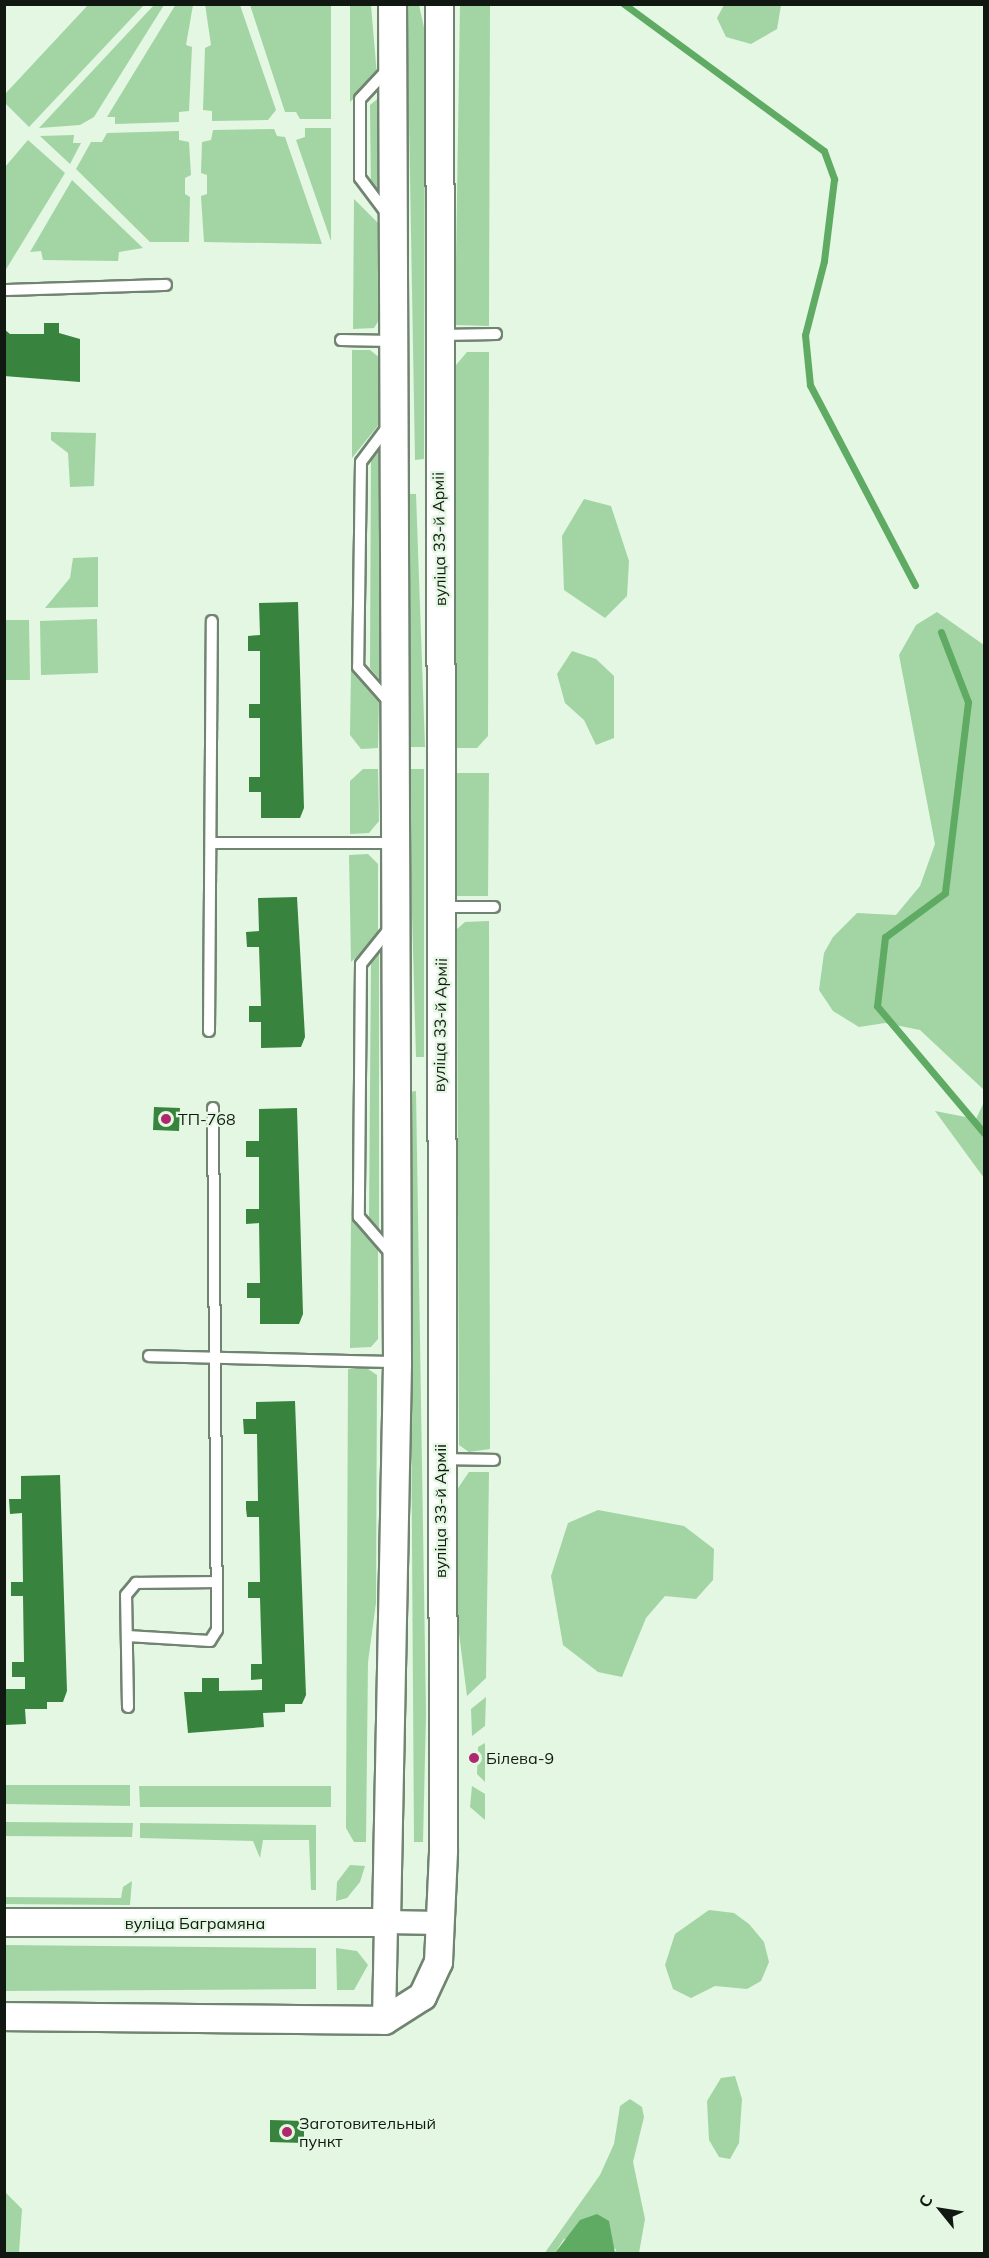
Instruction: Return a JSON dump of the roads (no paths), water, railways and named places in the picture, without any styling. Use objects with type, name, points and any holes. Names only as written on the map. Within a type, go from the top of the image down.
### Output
[{"type":"street","points":[[4,2016],[384,2020],[397,1362],[392,4]]},
{"type":"street","name":"вуліца 33-й Арміі","points":[[384,2020],[422,1996],[438,1962],[440,1923],[438,1050],[441,907],[438,452],[441,335],[439,4]]},
{"type":"street","points":[[395,450],[402,464],[417,470],[431,465],[438,452]]},
{"type":"street","points":[[395,502],[402,489],[416,483],[432,489],[439,503]]},
{"type":"street","points":[[396,1047],[403,1062],[418,1067],[431,1062],[438,1050]]},
{"type":"street","points":[[396,1101],[403,1087],[417,1082],[432,1088],[439,1102]]},
{"type":"street","name":"вуліца Баграмяна","points":[[4,1922],[386,1922]]},
{"type":"street","points":[[386,1922],[440,1923]]},
{"type":"lane","points":[[4,290],[166,285]]},
{"type":"lane","points":[[441,335],[496,334]]},
{"type":"lane","points":[[341,339],[393,341]]},
{"type":"lane","points":[[394,419],[361,462],[358,667],[394,707]]},
{"type":"lane","points":[[209,1031],[212,621]]},
{"type":"lane","points":[[211,843],[394,843]]},
{"type":"lane","points":[[441,907],[494,907]]},
{"type":"lane","points":[[394,924],[361,964],[360,1217],[396,1259]]},
{"type":"lane","points":[[128,1636],[210,1641],[218,1630],[214,1582],[213,1108]]},
{"type":"lane","points":[[149,1356],[397,1362]]},
{"type":"lane","points":[[440,1459],[494,1460]]},
{"type":"lane","points":[[128,1707],[126,1595],[136,1583],[214,1582]]},
{"type":"waterway","points":[[624,4],[824,151],[834,179],[824,261],[805,335],[810,385],[915,585]]},
{"type":"waterway","points":[[941,632],[968,702],[945,893],[885,937],[877,1006],[984,1133]]},
{"type":"place","name":"ТП-768","points":[[166,1119]]},
{"type":"place","name":"Білева-9","points":[[474,1758]]},
{"type":"place","name":"Заготовительный пункт","points":[[287,2132]]}]
